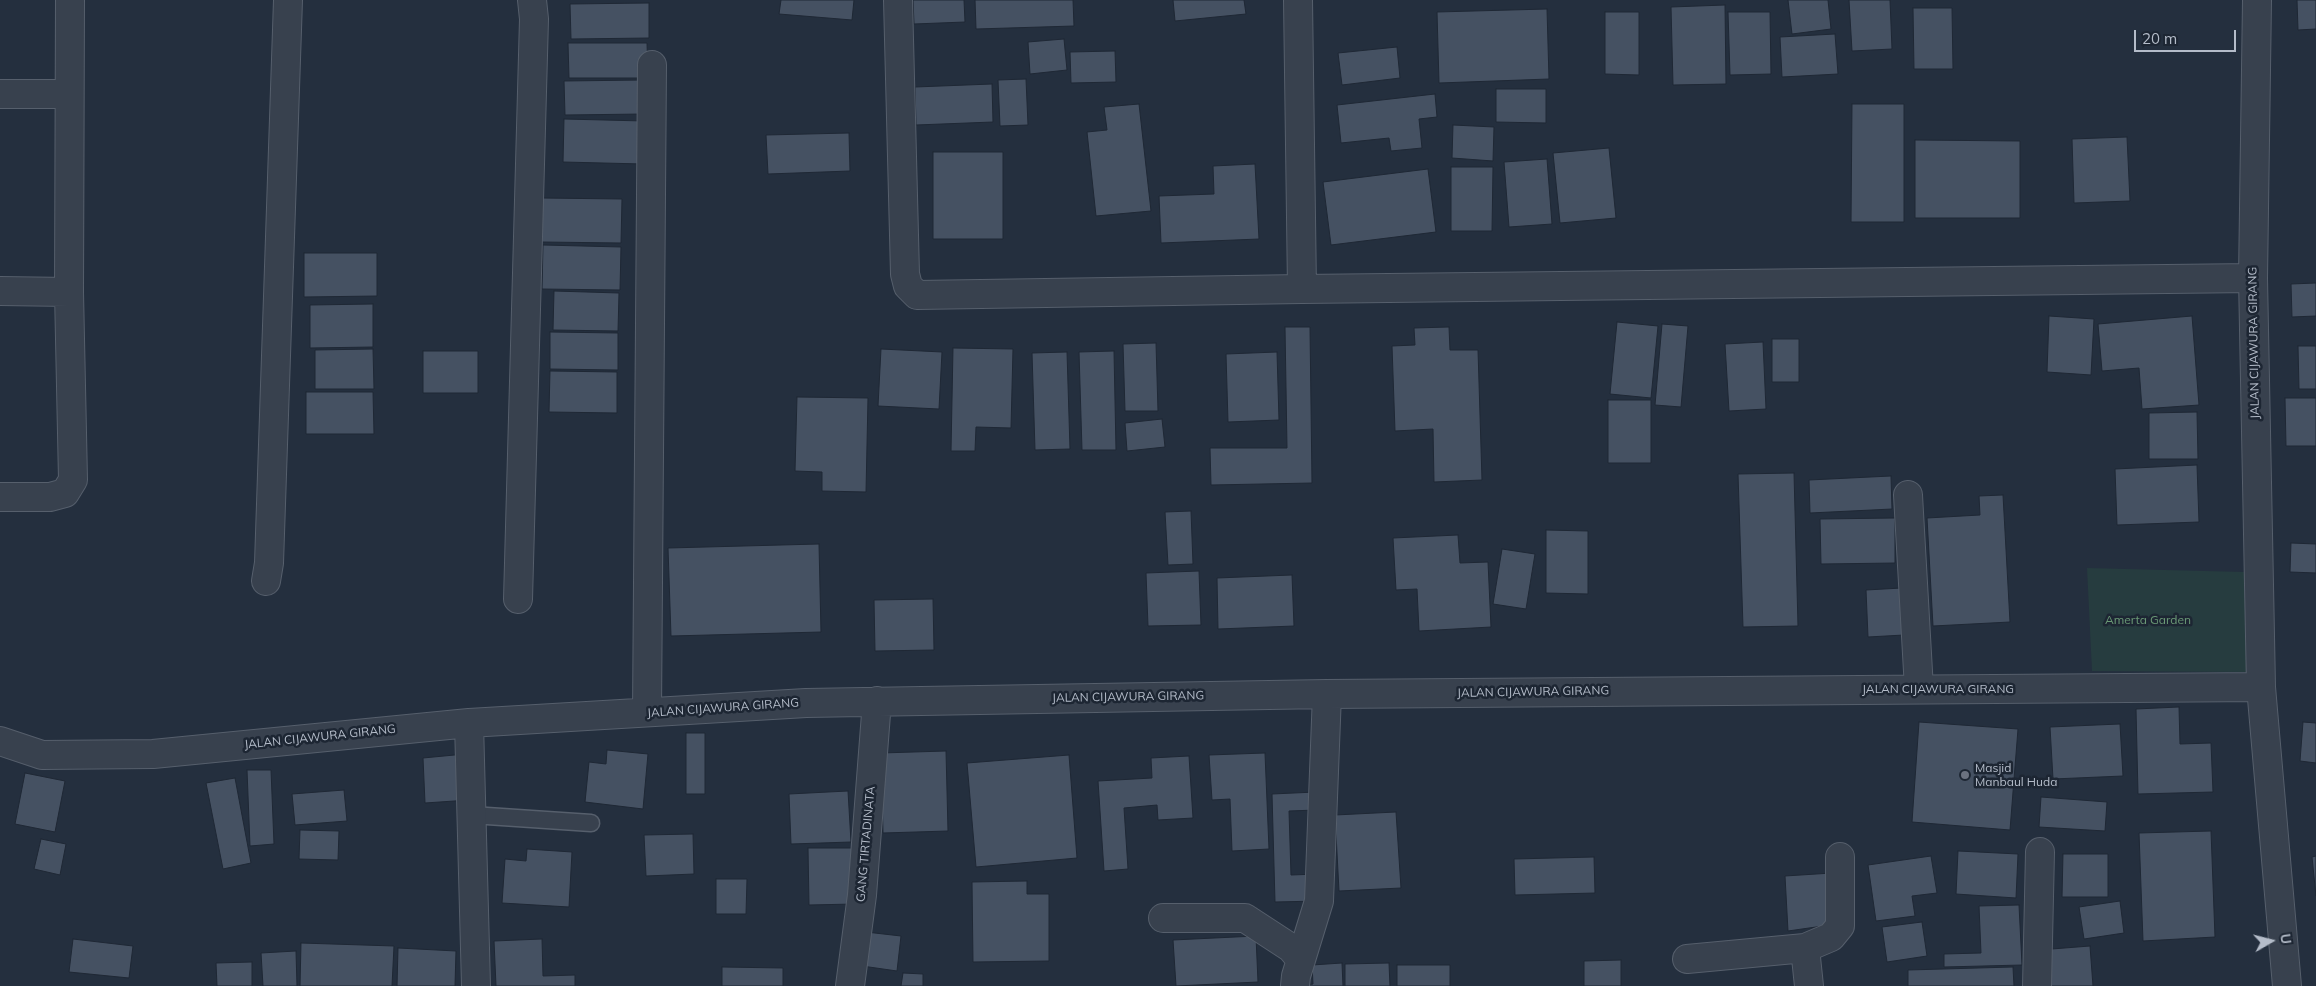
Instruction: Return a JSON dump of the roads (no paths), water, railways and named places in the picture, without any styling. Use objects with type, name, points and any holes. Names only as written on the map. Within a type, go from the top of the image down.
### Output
[{"type":"street","points":[[0,497],[50,497],[65,493],[73,480],[69,292],[68,94],[70,0]]},
{"type":"street","points":[[266,581],[269,563],[288,0]]},
{"type":"street","points":[[518,599],[534,18],[532,0]]},
{"type":"street","points":[[898,0],[905,274],[908,286],[917,295],[2253,278]]},
{"type":"street","points":[[1298,0],[1302,290]]},
{"type":"street","name":"JALAN CIJAWURA GIRANG","points":[[2257,0],[2253,278],[2261,687],[2287,986]]},
{"type":"street","points":[[647,712],[652,66]]},
{"type":"street","points":[[0,94],[68,94]]},
{"type":"street","points":[[0,290],[69,292]]},
{"type":"street","points":[[1908,495],[1919,689]]},
{"type":"street","name":"JALAN CIJAWURA GIRANG","points":[[0,741],[42,756],[153,754],[469,723],[806,702],[1327,694],[2261,687]]},
{"type":"street","points":[[1298,973],[1319,901],[1327,694]]},
{"type":"street","name":"GANG TIRTADINATA","points":[[850,986],[862,895],[877,701]]},
{"type":"street","points":[[469,723],[476,986]]},
{"type":"street","points":[[2036,986],[2040,852]]},
{"type":"street","points":[[1687,959],[1805,948],[1831,937],[1840,926],[1840,856]]},
{"type":"street","points":[[1163,918],[1245,918],[1292,948],[1298,973]]},
{"type":"street","points":[[1805,948],[1809,986]]},
{"type":"lane","points":[[472,815],[591,823]]},
{"type":"place","name":"Masjid Manbaul Huda","points":[[1965,775]]},
{"type":"park label","name":"Amerta Garden","points":[[2148,620]]}]
